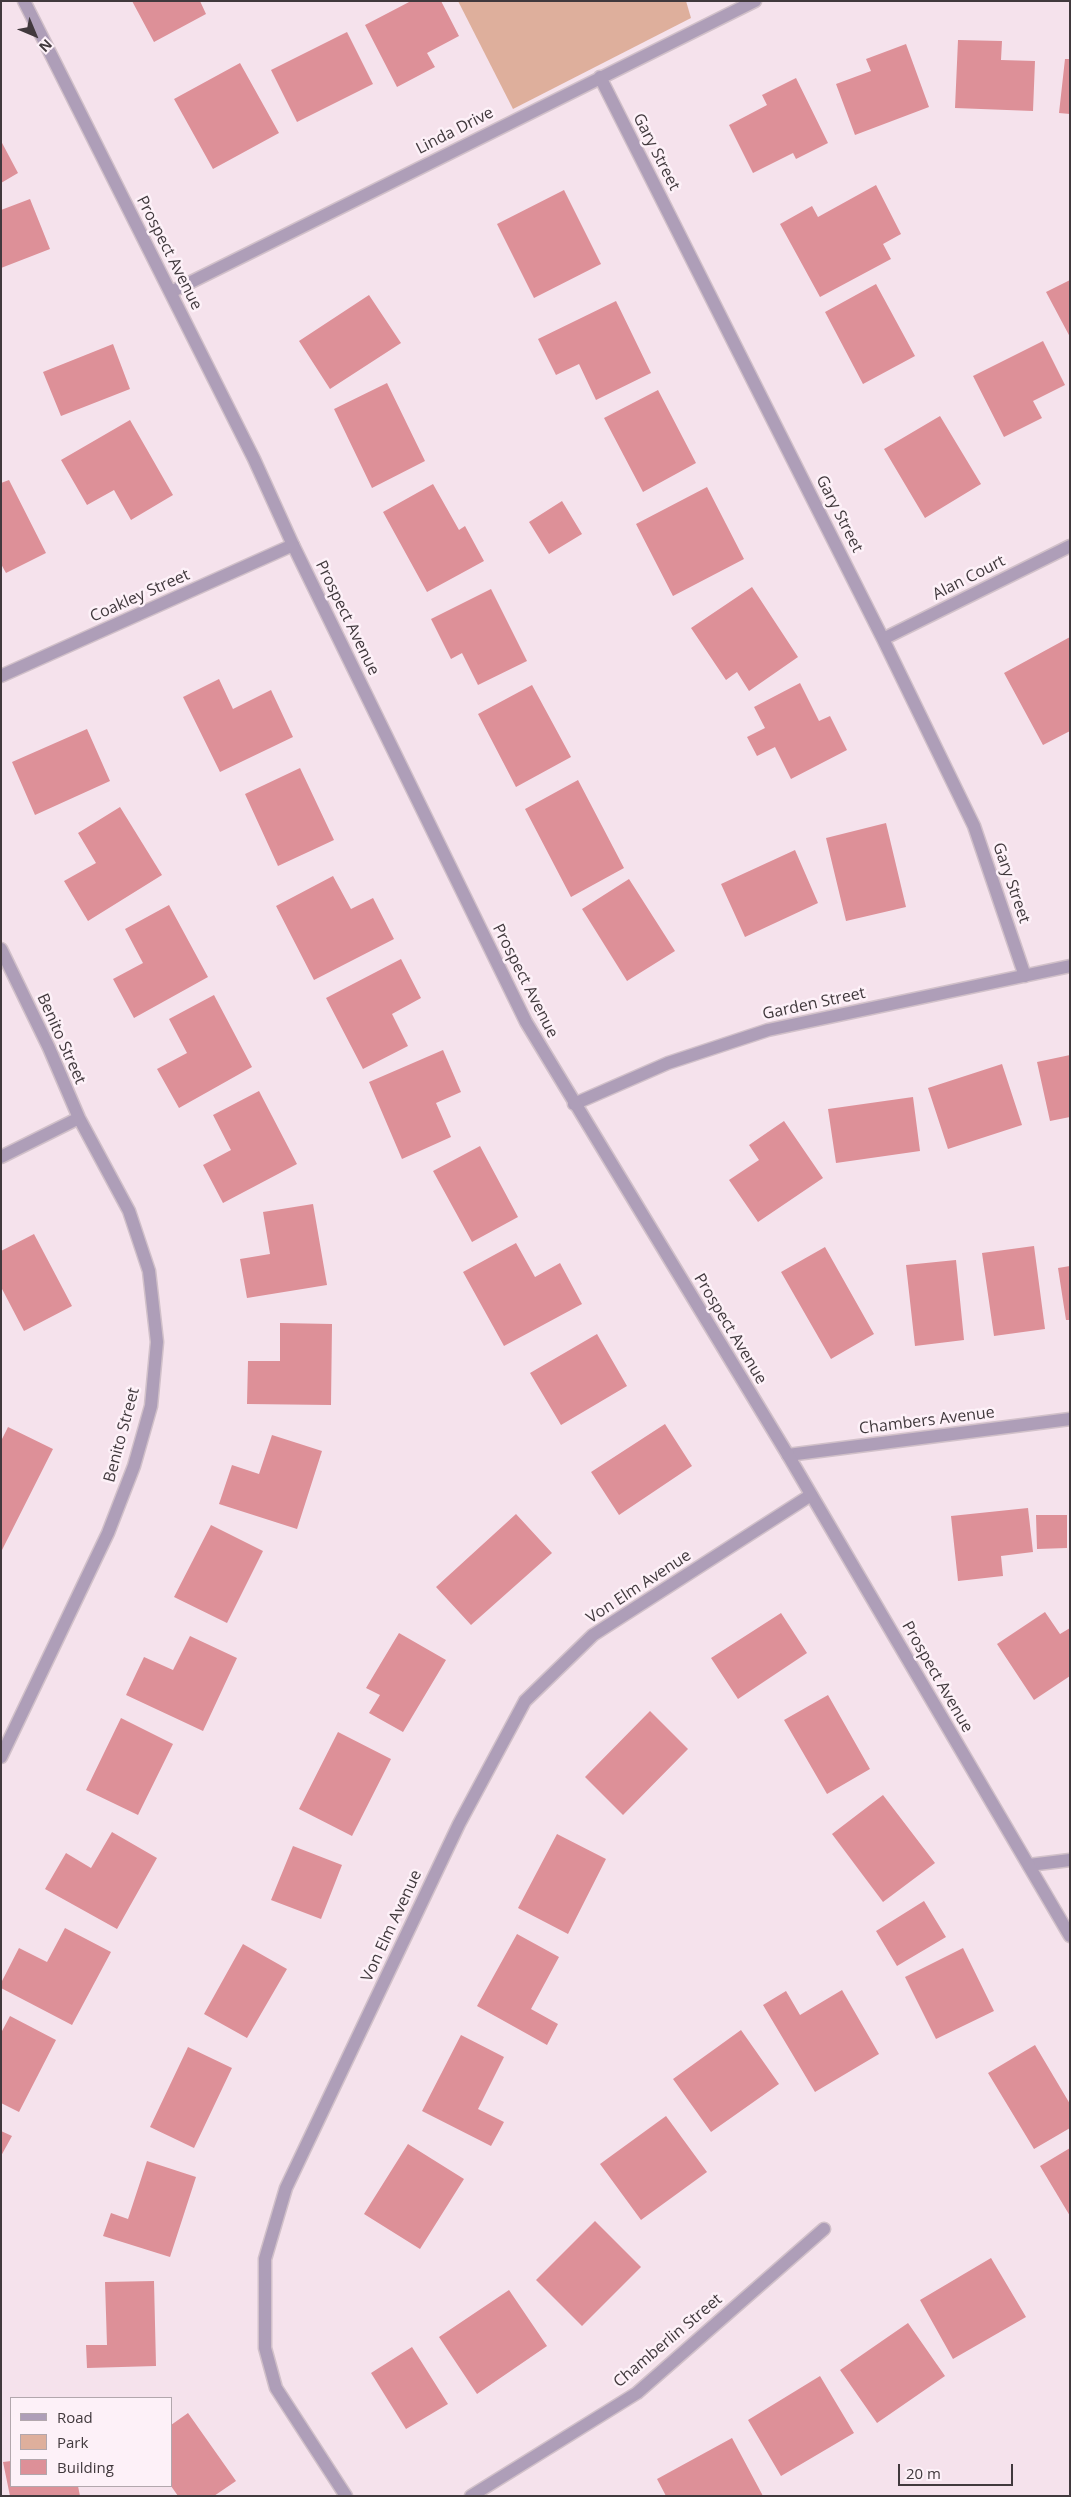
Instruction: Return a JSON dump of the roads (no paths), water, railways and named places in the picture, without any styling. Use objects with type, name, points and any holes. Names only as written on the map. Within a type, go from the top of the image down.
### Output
[{"type":"street","name":"Prospect Avenue","points":[[24,1],[254,459],[293,545],[526,1022],[788,1455],[1070,1936]]},
{"type":"street","name":"Linda Drive","points":[[171,292],[755,1]]},
{"type":"street","name":"Gary Street","points":[[600,77],[883,639],[974,826],[1025,976]]},
{"type":"street","name":"Coakley Street","points":[[1,676],[293,545]]},
{"type":"street","name":"Alan Court","points":[[883,639],[1070,546]]},
{"type":"street","name":"Benito Street","points":[[1,949],[49,1048],[79,1118],[129,1211],[149,1271],[157,1342],[150,1406],[134,1466],[108,1533],[1,1757]]},
{"type":"street","name":"Garden Street","points":[[574,1104],[668,1063],[768,1030],[1070,966]]},
{"type":"street","points":[[1,1156],[79,1118]]},
{"type":"street","name":"Chambers Avenue","points":[[788,1455],[1070,1418]]},
{"type":"street","name":"Von Elm Avenue","points":[[346,2496],[336,2484],[276,2388],[265,2348],[265,2259],[286,2188],[459,1824],[525,1701],[593,1634],[811,1495]]},
{"type":"street","points":[[1029,1865],[1070,1860]]},
{"type":"street","name":"Chamberlin Street","points":[[471,2496],[636,2393],[824,2228]]}]
